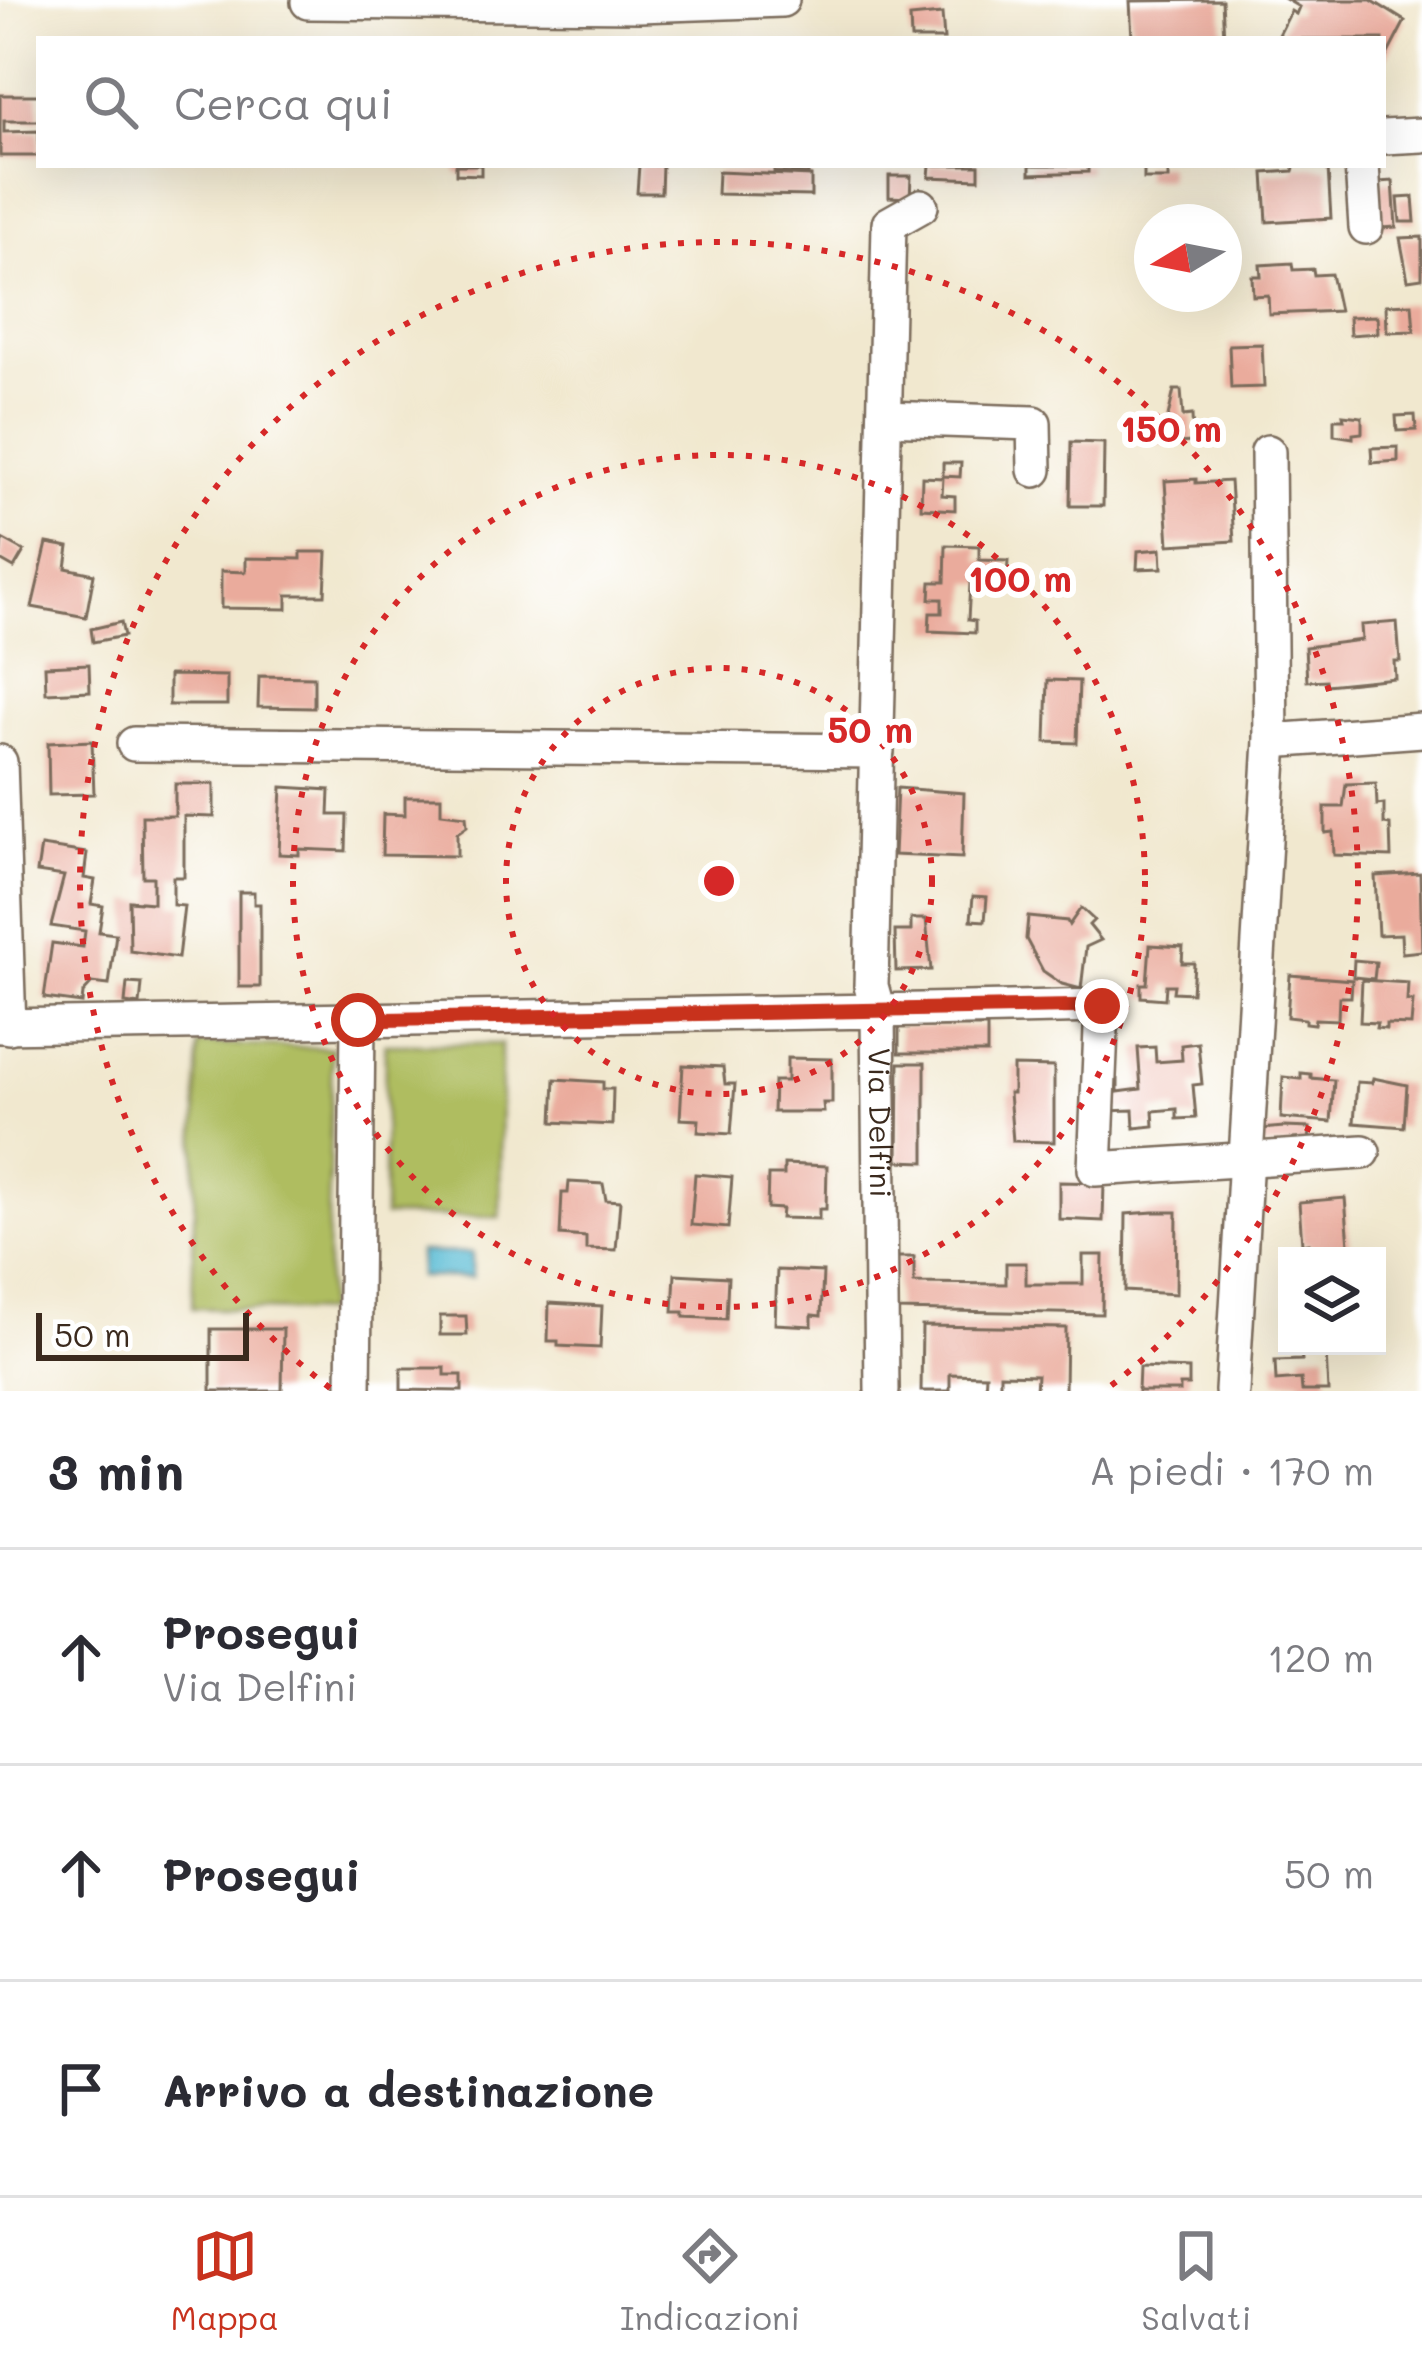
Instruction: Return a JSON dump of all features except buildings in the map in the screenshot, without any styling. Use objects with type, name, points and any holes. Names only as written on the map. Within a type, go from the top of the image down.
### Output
[{"type":"street","points":[[308,2],[639,5],[782,0]]},
{"type":"street","points":[[1386,137],[1422,135]]},
{"type":"street","points":[[1362,168],[1366,227]]},
{"type":"street","points":[[921,206],[889,224],[872,986],[878,1011],[1102,1006],[1094,1169],[1364,1152]]},
{"type":"street","points":[[885,418],[1034,423],[1035,470]]},
{"type":"street","points":[[1232,1391],[1271,741],[1268,452]]},
{"type":"street","points":[[1271,741],[1422,730]]},
{"type":"street","points":[[134,744],[877,751]]},
{"type":"street","points":[[0,762],[4,1027]]},
{"type":"street","name":"Via Delfini","points":[[4,1027],[878,1011],[882,1391]]},
{"type":"street","points":[[354,1391],[358,1020]]},
{"type":"green space","points":[[198,1044],[332,1048],[326,1312],[192,1308]]},
{"type":"green space","points":[[385,1044],[501,1044],[500,1217],[384,1216]]},
{"type":"water","points":[[419,1252],[472,1253],[472,1277],[419,1277]]},
{"type":"route","points":[[358,1020],[1102,1006]]}]
